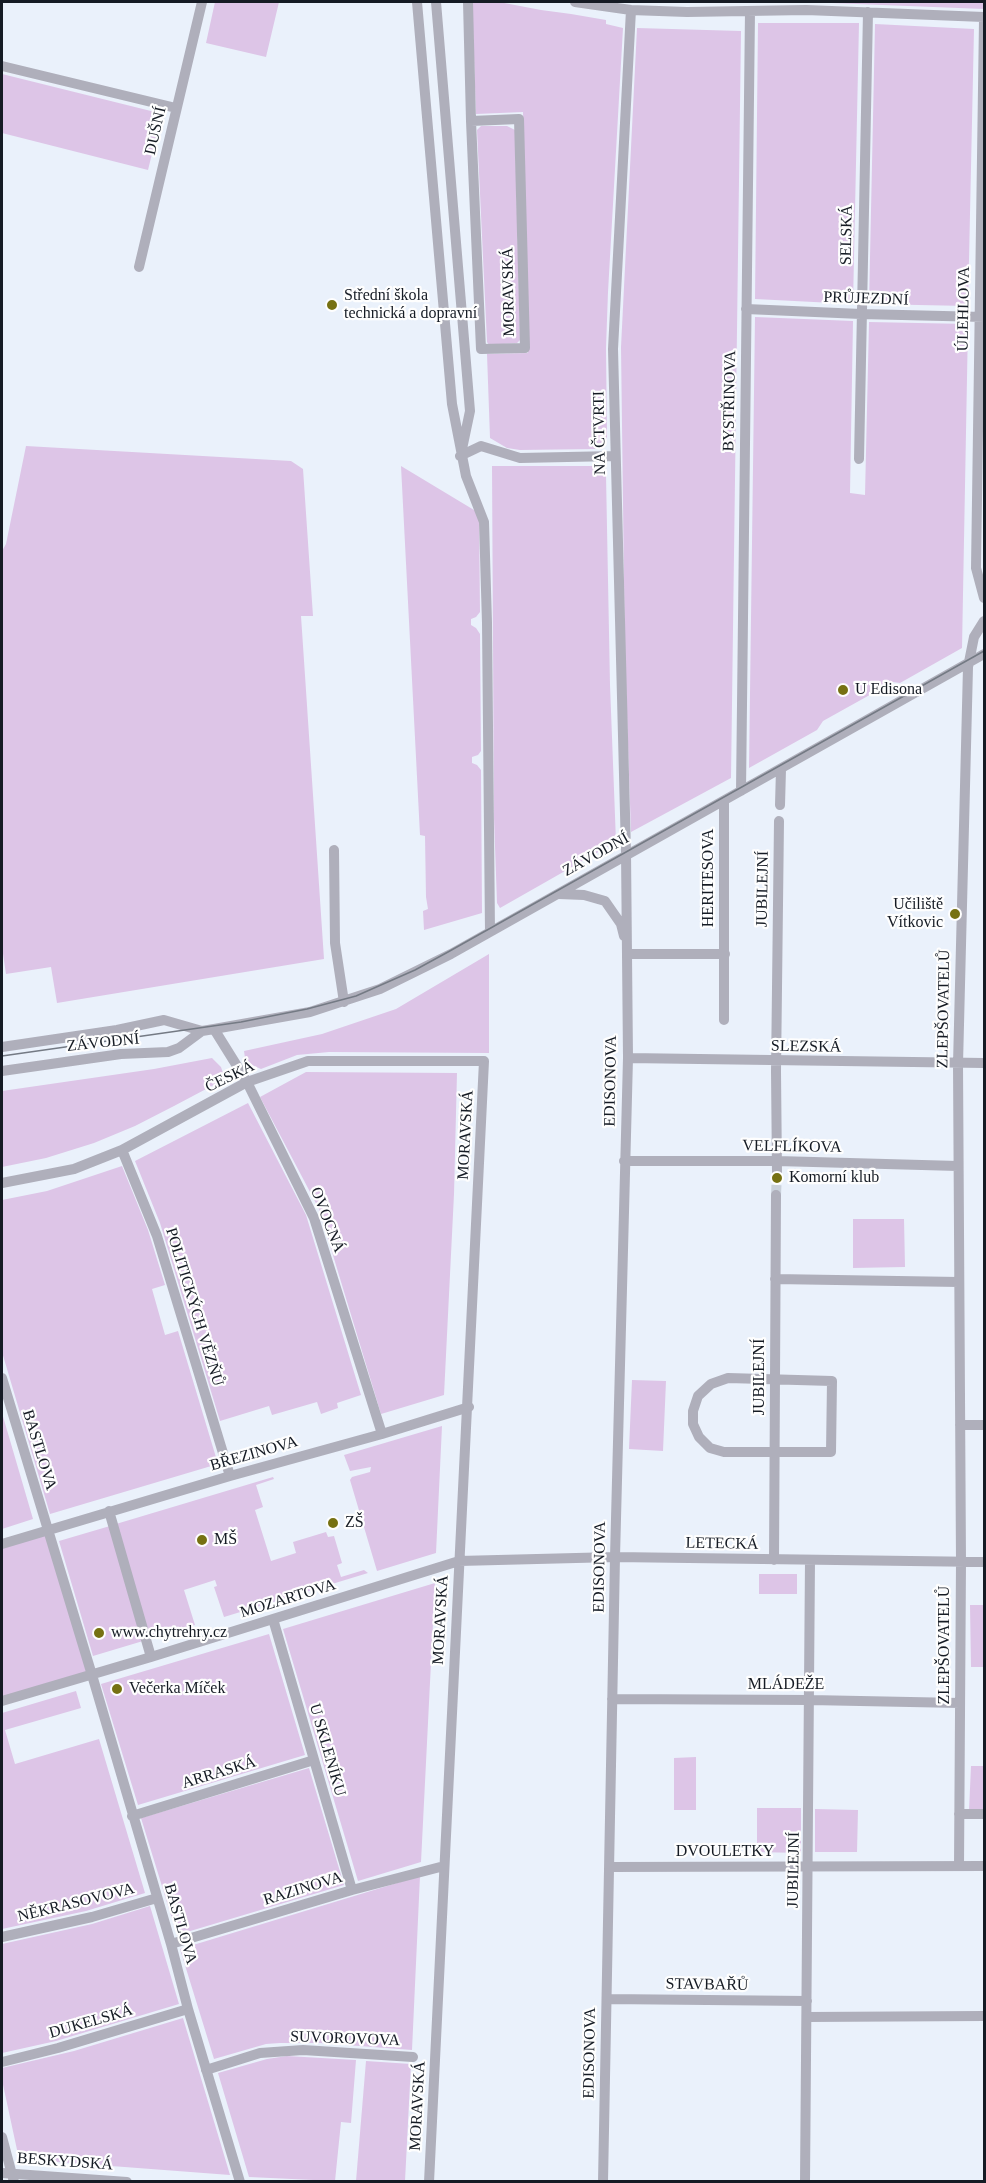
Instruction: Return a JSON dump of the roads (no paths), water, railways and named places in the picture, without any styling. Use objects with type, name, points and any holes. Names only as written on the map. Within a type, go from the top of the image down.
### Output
[{"type":"street","name":"DUŠNÍ","points":[[139,267],[201,2]]},
{"type":"street","points":[[417,2],[452,404],[460,456],[484,522],[490,932]]},
{"type":"street","points":[[436,2],[470,411],[460,456]]},
{"type":"street","name":"MORAVSKÁ","points":[[468,2],[471,121],[481,349],[525,348],[519,119],[471,121]]},
{"type":"street","points":[[575,2],[631,10],[687,12],[797,10],[984,18]]},
{"type":"street","name":"NA ČTVRTI","points":[[626,856],[614,349],[631,10]]},
{"type":"street","name":"BYSTŘINOVA","points":[[741,791],[750,11]]},
{"type":"street","name":"SELSKÁ","points":[[859,459],[868,12]]},
{"type":"street","name":"ÚLEHLOVA","points":[[984,18],[982,317],[976,568],[981,575],[984,598]]},
{"type":"street","points":[[2,66],[176,108]]},
{"type":"street","name":"PRŮJEZDNÍ","points":[[746,309],[982,317]]},
{"type":"street","points":[[460,456],[481,446],[520,458],[615,456]]},
{"type":"street","points":[[968,664],[974,637],[984,621]]},
{"type":"street","name":"ZÁVODNÍ","points":[[2,1071],[121,1054],[168,1052],[208,1030],[293,1015],[344,1002],[398,981],[559,894],[984,654]]},
{"type":"street","name":"ZLEPŠOVATELŮ","points":[[959,1866],[958,1064],[968,664]]},
{"type":"street","points":[[780,805],[781,769]]},
{"type":"street","name":"HERITESOVA","points":[[724,801],[724,1020]]},
{"type":"street","name":"JUBILEJNÍ","points":[[777,1173],[779,821]]},
{"type":"street","points":[[334,850],[335,943],[344,1002]]},
{"type":"street","name":"EDISONOVA","points":[[603,2181],[627,1058],[626,856]]},
{"type":"street","name":"EDISONOVA","points":[[559,894],[584,895],[604,901],[621,924],[628,954]]},
{"type":"street","points":[[628,954],[724,954]]},
{"type":"street","name":"ZÁVODNÍ","points":[[2,1047],[117,1030],[164,1020],[208,1030]]},
{"type":"street","name":"OVOCNÁ","points":[[208,1030],[247,1082],[314,1218],[382,1434]]},
{"type":"street","name":"SLEZSKÁ","points":[[627,1058],[984,1063]]},
{"type":"street","name":"ČESKÁ","points":[[2,1183],[74,1168],[122,1150],[247,1082],[308,1060],[484,1061]]},
{"type":"street","name":"MORAVSKÁ","points":[[429,2181],[459,1561],[469,1407],[484,1061]]},
{"type":"street","name":"POLITICKÝCH VĚZŇŮ","points":[[122,1150],[157,1236],[230,1476]]},
{"type":"street","name":"VELFLÍKOVA","points":[[624,1161],[777,1161],[958,1166]]},
{"type":"street","name":"JUBILEJNÍ","points":[[774,1560],[776,1195]]},
{"type":"street","points":[[775,1279],[959,1282]]},
{"type":"street","name":"BASTLOVA","points":[[2,1378],[92,1675],[240,2181]]},
{"type":"street","points":[[728,1378],[832,1381],[831,1452],[774,1453],[724,1452],[710,1448],[699,1437],[693,1424],[693,1411],[698,1396],[711,1384],[728,1378]]},
{"type":"street","name":"BŘEZINOVA","points":[[2,1544],[469,1407]]},
{"type":"street","points":[[960,1425],[984,1425]]},
{"type":"street","points":[[109,1511],[151,1657]]},
{"type":"street","name":"LETECKÁ","points":[[459,1561],[615,1557],[984,1562]]},
{"type":"street","name":"JUBILEJNÍ","points":[[805,2181],[810,1560]]},
{"type":"street","name":"MOZARTOVA","points":[[2,1701],[459,1561]]},
{"type":"street","name":"U SKLENÍKU","points":[[273,1619],[352,1890]]},
{"type":"street","name":"MLÁDEŽE","points":[[612,1699],[960,1703]]},
{"type":"street","name":"ARRASKÁ","points":[[132,1816],[314,1760]]},
{"type":"street","points":[[959,1814],[984,1814]]},
{"type":"street","name":"RAZINOVA","points":[[171,1944],[352,1890],[444,1866]]},
{"type":"street","name":"DVOULETKY","points":[[610,1867],[984,1866]]},
{"type":"street","name":"NĚKRASOVOVA","points":[[2,1937],[92,1917],[157,1898]]},
{"type":"street","name":"STAVBAŘŮ","points":[[607,1999],[807,2001]]},
{"type":"street","name":"DUKELSKÁ","points":[[2,2062],[58,2049],[188,2009]]},
{"type":"street","points":[[807,2017],[984,2016]]},
{"type":"street","name":"SUVOROVOVA","points":[[206,2070],[260,2053],[303,2050],[413,2057]]},
{"type":"street","points":[[2,2137],[8,2176]]},
{"type":"street","name":"BESKYDSKÁ","points":[[8,2176],[127,2181]]},
{"type":"tunnel","points":[[776,1195],[777,1173]]},
{"type":"tram line","points":[[2,1056],[241,1022],[307,1009],[356,996],[415,970],[448,952],[984,651]]},
{"type":"place","name":"Střední škola technická a dopravní","points":[[332,305]]},
{"type":"place","name":"U Edisona","points":[[843,690]]},
{"type":"place","name":"Učiliště Vítkovic","points":[[955,914]]},
{"type":"place","name":"Komorní klub","points":[[777,1178]]},
{"type":"place","name":"ZŠ","points":[[333,1523]]},
{"type":"place","name":"MŠ","points":[[202,1540]]},
{"type":"place","name":"www.chytrehry.cz","points":[[99,1633]]},
{"type":"place","name":"Večerka Míček","points":[[117,1689]]}]
